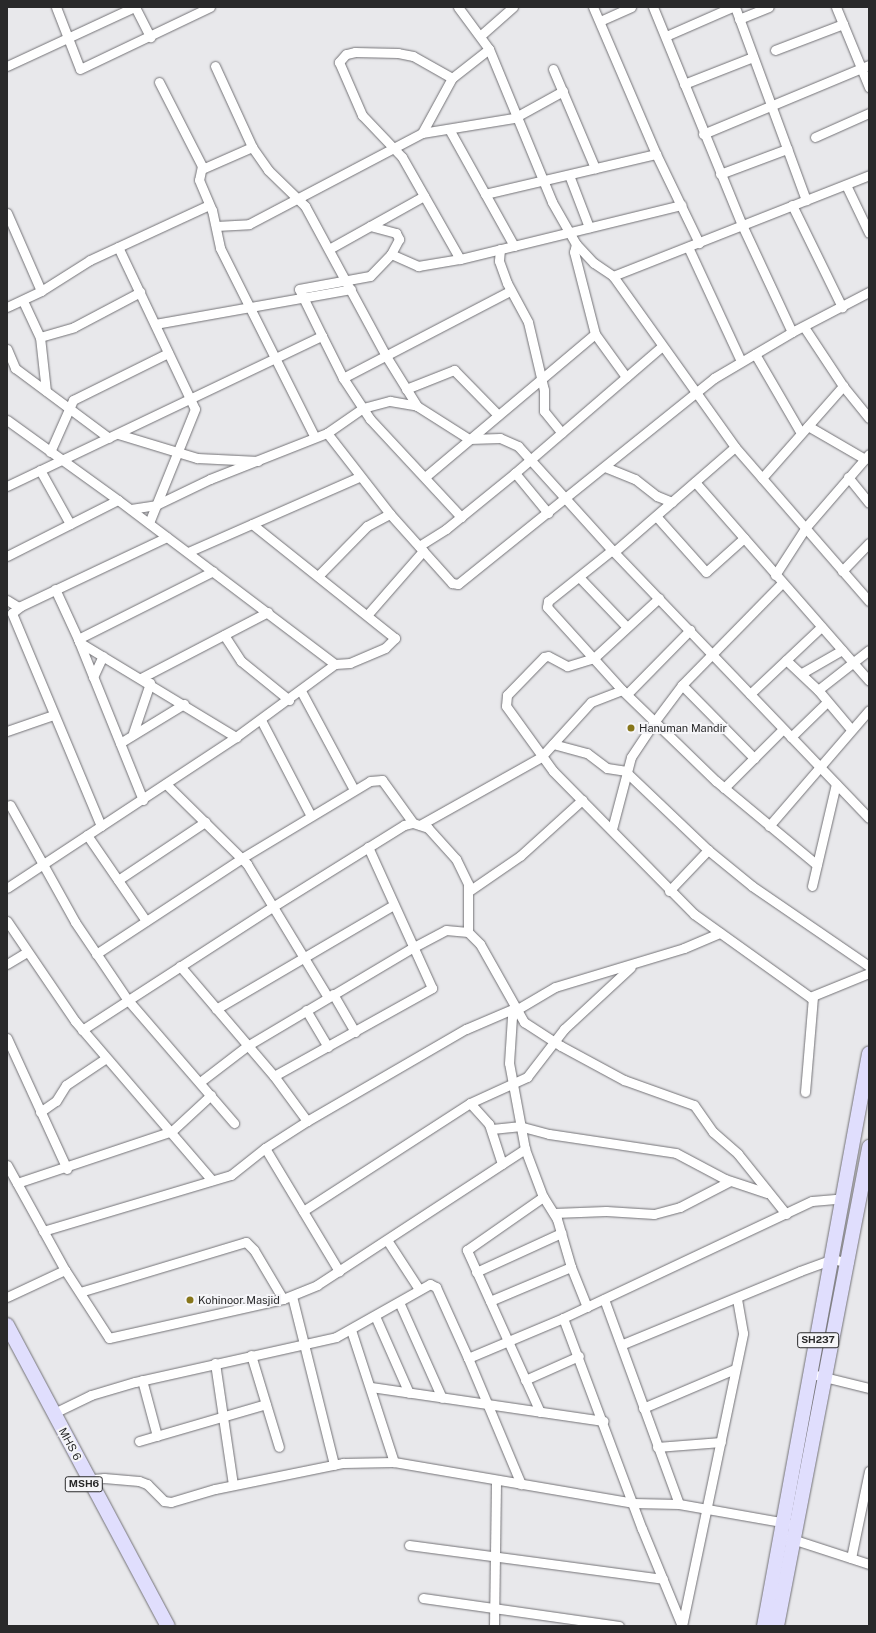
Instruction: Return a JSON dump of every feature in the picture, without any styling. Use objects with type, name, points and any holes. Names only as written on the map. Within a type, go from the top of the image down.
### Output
[{"type":"main road","name":"SH237","points":[[777,1626],[789,1530],[818,1376],[833,1259],[869,1054]]},
{"type":"main road","name":"SH237","points":[[818,1376],[848,1263],[869,1147]]},
{"type":"main road","name":"MHS 6","points":[[7,1325],[54,1413],[86,1480],[168,1626]]},
{"type":"main road","name":"MSH6","points":[[7,1342],[86,1480],[160,1626]]},
{"type":"main road","name":"SH237","points":[[764,1626],[789,1530]]},
{"type":"street","points":[[56,7],[80,69],[150,37],[210,7]]},
{"type":"street","points":[[7,66],[69,39],[135,7],[150,37]]},
{"type":"street","points":[[458,7],[489,49],[519,117],[544,180],[576,244],[594,263],[613,276],[695,394],[735,447],[869,601]]},
{"type":"street","points":[[480,36],[513,7]]},
{"type":"street","points":[[593,7],[656,154],[699,243]]},
{"type":"street","points":[[600,21],[631,7]]},
{"type":"street","points":[[653,7],[666,36],[703,134],[720,174],[792,332]]},
{"type":"street","points":[[666,36],[734,7],[806,200]]},
{"type":"street","points":[[739,19],[769,7]]},
{"type":"street","points":[[836,7],[865,67],[869,87]]},
{"type":"street","points":[[775,50],[843,24]]},
{"type":"street","points":[[422,133],[452,78],[489,49]]},
{"type":"street","points":[[452,78],[413,56],[398,53],[355,52],[340,58],[339,62],[360,111],[394,148],[424,196],[460,259]]},
{"type":"street","points":[[684,84],[753,56]]},
{"type":"street","points":[[215,66],[252,147],[268,170],[299,198],[329,249],[386,356],[417,406]]},
{"type":"street","points":[[703,134],[772,108],[865,67]]},
{"type":"street","points":[[553,69],[595,168]]},
{"type":"street","points":[[159,82],[202,169],[199,180],[216,226],[220,248],[314,436]]},
{"type":"street","points":[[216,226],[249,224],[422,133],[519,117],[563,91]]},
{"type":"street","points":[[815,137],[869,113]]},
{"type":"street","points":[[449,129],[514,246]]},
{"type":"street","points":[[202,169],[252,147]]},
{"type":"street","points":[[720,174],[787,148]]},
{"type":"street","points":[[485,194],[656,154]]},
{"type":"street","points":[[569,175],[589,227]]},
{"type":"street","points":[[613,276],[869,175]]},
{"type":"street","points":[[846,185],[869,233]]},
{"type":"street","points":[[329,249],[424,196]]},
{"type":"street","points":[[7,307],[23,301],[41,291],[90,260],[209,204]]},
{"type":"street","points":[[391,254],[418,266],[460,259],[681,205]]},
{"type":"street","points":[[792,205],[842,307]]},
{"type":"street","points":[[7,213],[41,291]]},
{"type":"street","points":[[370,226],[396,232],[398,239],[391,254],[374,274],[300,288],[302,297],[343,378],[363,408],[461,517]]},
{"type":"street","points":[[576,244],[574,252],[595,334],[626,377]]},
{"type":"street","points":[[118,247],[195,411],[149,523]]},
{"type":"street","points":[[688,247],[741,361]]},
{"type":"street","points":[[500,249],[500,266],[510,291],[528,322],[540,380],[544,411],[562,433]]},
{"type":"street","points":[[154,324],[248,305],[350,289]]},
{"type":"street","points":[[343,378],[510,291]]},
{"type":"street","points":[[40,336],[74,326],[140,292]]},
{"type":"street","points":[[327,433],[390,514],[452,583],[458,584],[695,394],[741,361],[792,332],[869,292]]},
{"type":"street","points":[[23,301],[40,336],[46,391]]},
{"type":"street","points":[[804,327],[843,386],[869,418]]},
{"type":"street","points":[[425,477],[595,334]]},
{"type":"street","points":[[7,486],[322,336]]},
{"type":"street","points":[[368,614],[421,549],[532,459],[662,346]]},
{"type":"street","points":[[7,350],[11,365],[46,391],[113,436],[197,458],[260,461]]},
{"type":"street","points":[[50,452],[63,427],[69,407],[74,400],[168,353]]},
{"type":"street","points":[[754,354],[804,430],[864,459],[869,468]]},
{"type":"street","points":[[406,389],[454,370],[498,415]]},
{"type":"street","points":[[762,478],[843,386]]},
{"type":"street","points":[[131,509],[156,505],[210,479],[260,461],[314,436],[327,433],[363,408],[390,401],[417,406],[469,439],[509,440],[532,459],[613,551],[869,818]]},
{"type":"street","points":[[7,420],[131,509],[335,664]]},
{"type":"street","points":[[735,447],[656,516],[548,601],[547,607],[625,692],[724,788],[817,865]]},
{"type":"street","points":[[775,575],[806,527],[864,459]]},
{"type":"street","points":[[605,467],[635,479],[657,496],[672,502]]},
{"type":"street","points":[[40,470],[70,524]]},
{"type":"street","points":[[515,473],[548,513]]},
{"type":"street","points":[[188,552],[359,476]]},
{"type":"street","points":[[848,477],[869,503]]},
{"type":"street","points":[[695,482],[820,627],[869,681]]},
{"type":"street","points":[[7,556],[118,500]]},
{"type":"street","points":[[318,576],[367,526],[390,514]]},
{"type":"street","points":[[656,516],[706,572],[744,538]]},
{"type":"street","points":[[7,888],[143,800],[261,720],[335,664],[350,663],[395,640],[392,634],[368,614],[252,524]]},
{"type":"street","points":[[12,612],[56,589],[167,537]]},
{"type":"street","points":[[842,571],[869,543]]},
{"type":"street","points":[[78,640],[213,571]]},
{"type":"street","points":[[578,577],[626,627]]},
{"type":"street","points":[[612,829],[625,771],[631,757],[655,721],[682,685],[782,582]]},
{"type":"street","points":[[56,589],[143,800]]},
{"type":"street","points":[[659,598],[594,658],[568,666],[546,656],[507,695],[506,706],[541,757],[612,829],[669,891],[720,933],[813,997]]},
{"type":"street","points":[[7,600],[53,715],[101,826]]},
{"type":"street","points":[[142,678],[268,612]]},
{"type":"street","points":[[750,694],[820,627]]},
{"type":"street","points":[[82,1030],[128,999],[397,828],[416,824],[541,757],[591,702],[625,692],[690,630]]},
{"type":"street","points":[[224,635],[240,661],[289,700]]},
{"type":"street","points":[[78,640],[236,737]]},
{"type":"street","points":[[802,674],[842,650]]},
{"type":"street","points":[[818,690],[854,664],[869,650]]},
{"type":"street","points":[[93,677],[103,656]]},
{"type":"street","points":[[786,660],[818,690],[850,728]]},
{"type":"street","points":[[133,733],[150,683]]},
{"type":"street","points":[[682,685],[754,758]]},
{"type":"street","points":[[301,691],[354,790]]},
{"type":"street","points":[[791,737],[827,702]]},
{"type":"street","points":[[120,743],[133,733],[184,704]]},
{"type":"street","points":[[769,826],[820,768],[850,728],[869,710]]},
{"type":"street","points":[[7,731],[53,715]]},
{"type":"street","points":[[261,720],[312,816]]},
{"type":"street","points":[[724,788],[783,729]]},
{"type":"street","points":[[553,744],[587,753],[607,768],[625,771],[708,850],[752,886],[869,966]]},
{"type":"street","points":[[96,954],[242,858],[374,779],[382,780],[416,824],[437,836],[456,858],[469,891],[468,932]]},
{"type":"street","points":[[166,784],[242,858],[274,906],[303,955],[355,1032]]},
{"type":"street","points":[[812,886],[836,784]]},
{"type":"street","points":[[469,891],[520,856],[582,800]]},
{"type":"street","points":[[10,805],[42,864],[96,954],[128,999],[234,1122]]},
{"type":"street","points":[[118,880],[205,822]]},
{"type":"street","points":[[87,835],[146,921]]},
{"type":"street","points":[[274,1076],[431,990],[432,986],[412,948],[368,847]]},
{"type":"street","points":[[669,891],[708,850]]},
{"type":"street","points":[[216,1009],[303,955],[393,905]]},
{"type":"street","points":[[7,921],[82,1030],[172,1131],[212,1180]]},
{"type":"street","points":[[200,1082],[247,1046],[412,948],[446,930],[468,932],[480,944],[524,1022],[553,1041],[624,1080],[694,1105],[713,1132],[738,1154],[767,1193],[786,1214]]},
{"type":"street","points":[[43,1231],[231,1175],[265,1148],[466,1029],[516,1009],[555,987],[635,964],[720,933]]},
{"type":"street","points":[[7,964],[27,952]]},
{"type":"street","points":[[303,1211],[470,1103],[512,1085],[531,1074],[553,1041],[635,964]]},
{"type":"street","points":[[180,966],[274,1076],[307,1122]]},
{"type":"street","points":[[813,997],[869,973]]},
{"type":"street","points":[[805,1092],[813,997]]},
{"type":"street","points":[[516,1009],[512,1017],[508,1048],[512,1085],[519,1126],[525,1150],[543,1197],[554,1213],[562,1234],[571,1267],[587,1307]]},
{"type":"street","points":[[306,1010],[328,1047]]},
{"type":"street","points":[[7,1038],[67,1169]]},
{"type":"street","points":[[40,1112],[56,1101],[66,1085],[106,1058]]},
{"type":"street","points":[[17,1183],[67,1169],[172,1131],[211,1095]]},
{"type":"street","points":[[470,1103],[492,1129],[502,1164]]},
{"type":"street","points":[[492,1129],[519,1126],[549,1134],[676,1154],[730,1181],[767,1193]]},
{"type":"street","points":[[265,1148],[339,1271]]},
{"type":"street","points":[[7,1165],[65,1270],[109,1338],[288,1297],[317,1285],[525,1150]]},
{"type":"street","points":[[554,1213],[606,1211],[654,1214],[680,1207],[730,1181]]},
{"type":"street","points":[[540,1412],[467,1252],[469,1247],[543,1197]]},
{"type":"street","points":[[468,1358],[563,1318],[812,1201],[844,1198]]},
{"type":"street","points":[[476,1272],[562,1234]]},
{"type":"street","points":[[387,1240],[419,1289]]},
{"type":"street","points":[[80,1292],[246,1242],[254,1250],[288,1297],[303,1343],[334,1465]]},
{"type":"street","points":[[623,1344],[833,1259],[848,1263]]},
{"type":"street","points":[[490,1301],[571,1267]]},
{"type":"street","points":[[7,1297],[65,1270]]},
{"type":"street","points":[[54,1413],[91,1395],[142,1380],[303,1343],[328,1340],[351,1330],[419,1289],[430,1284],[436,1287],[468,1358],[521,1484]]},
{"type":"street","points":[[604,1299],[623,1344],[643,1408],[679,1504]]},
{"type":"street","points":[[682,1626],[708,1509],[743,1333],[736,1299]]},
{"type":"street","points":[[399,1302],[442,1398]]},
{"type":"street","points":[[374,1316],[409,1393]]},
{"type":"street","points":[[563,1318],[579,1356],[633,1502],[682,1626]]},
{"type":"street","points":[[351,1330],[371,1387],[394,1462]]},
{"type":"street","points":[[251,1355],[278,1447]]},
{"type":"street","points":[[525,1380],[579,1356]]},
{"type":"street","points":[[215,1363],[233,1485]]},
{"type":"street","points":[[643,1408],[736,1369]]},
{"type":"street","points":[[818,1376],[869,1388]]},
{"type":"street","points":[[142,1380],[158,1436]]},
{"type":"street","points":[[371,1387],[604,1421]]},
{"type":"street","points":[[139,1441],[266,1404]]},
{"type":"street","points":[[657,1446],[721,1442]]},
{"type":"street","points":[[86,1480],[138,1481],[147,1484],[167,1502],[233,1485],[334,1465],[361,1461],[394,1462],[633,1502],[679,1504],[708,1509],[789,1530],[851,1558],[869,1564]]},
{"type":"street","points":[[851,1558],[869,1471]]},
{"type":"street","points":[[494,1626],[496,1480]]},
{"type":"street","points":[[409,1545],[496,1558],[663,1579]]},
{"type":"street","points":[[424,1598],[619,1626]]},
{"type":"place","name":"Hanuman Mandir","points":[[631,728]]},
{"type":"place","name":"Kohinoor Masjid","points":[[190,1300]]}]
